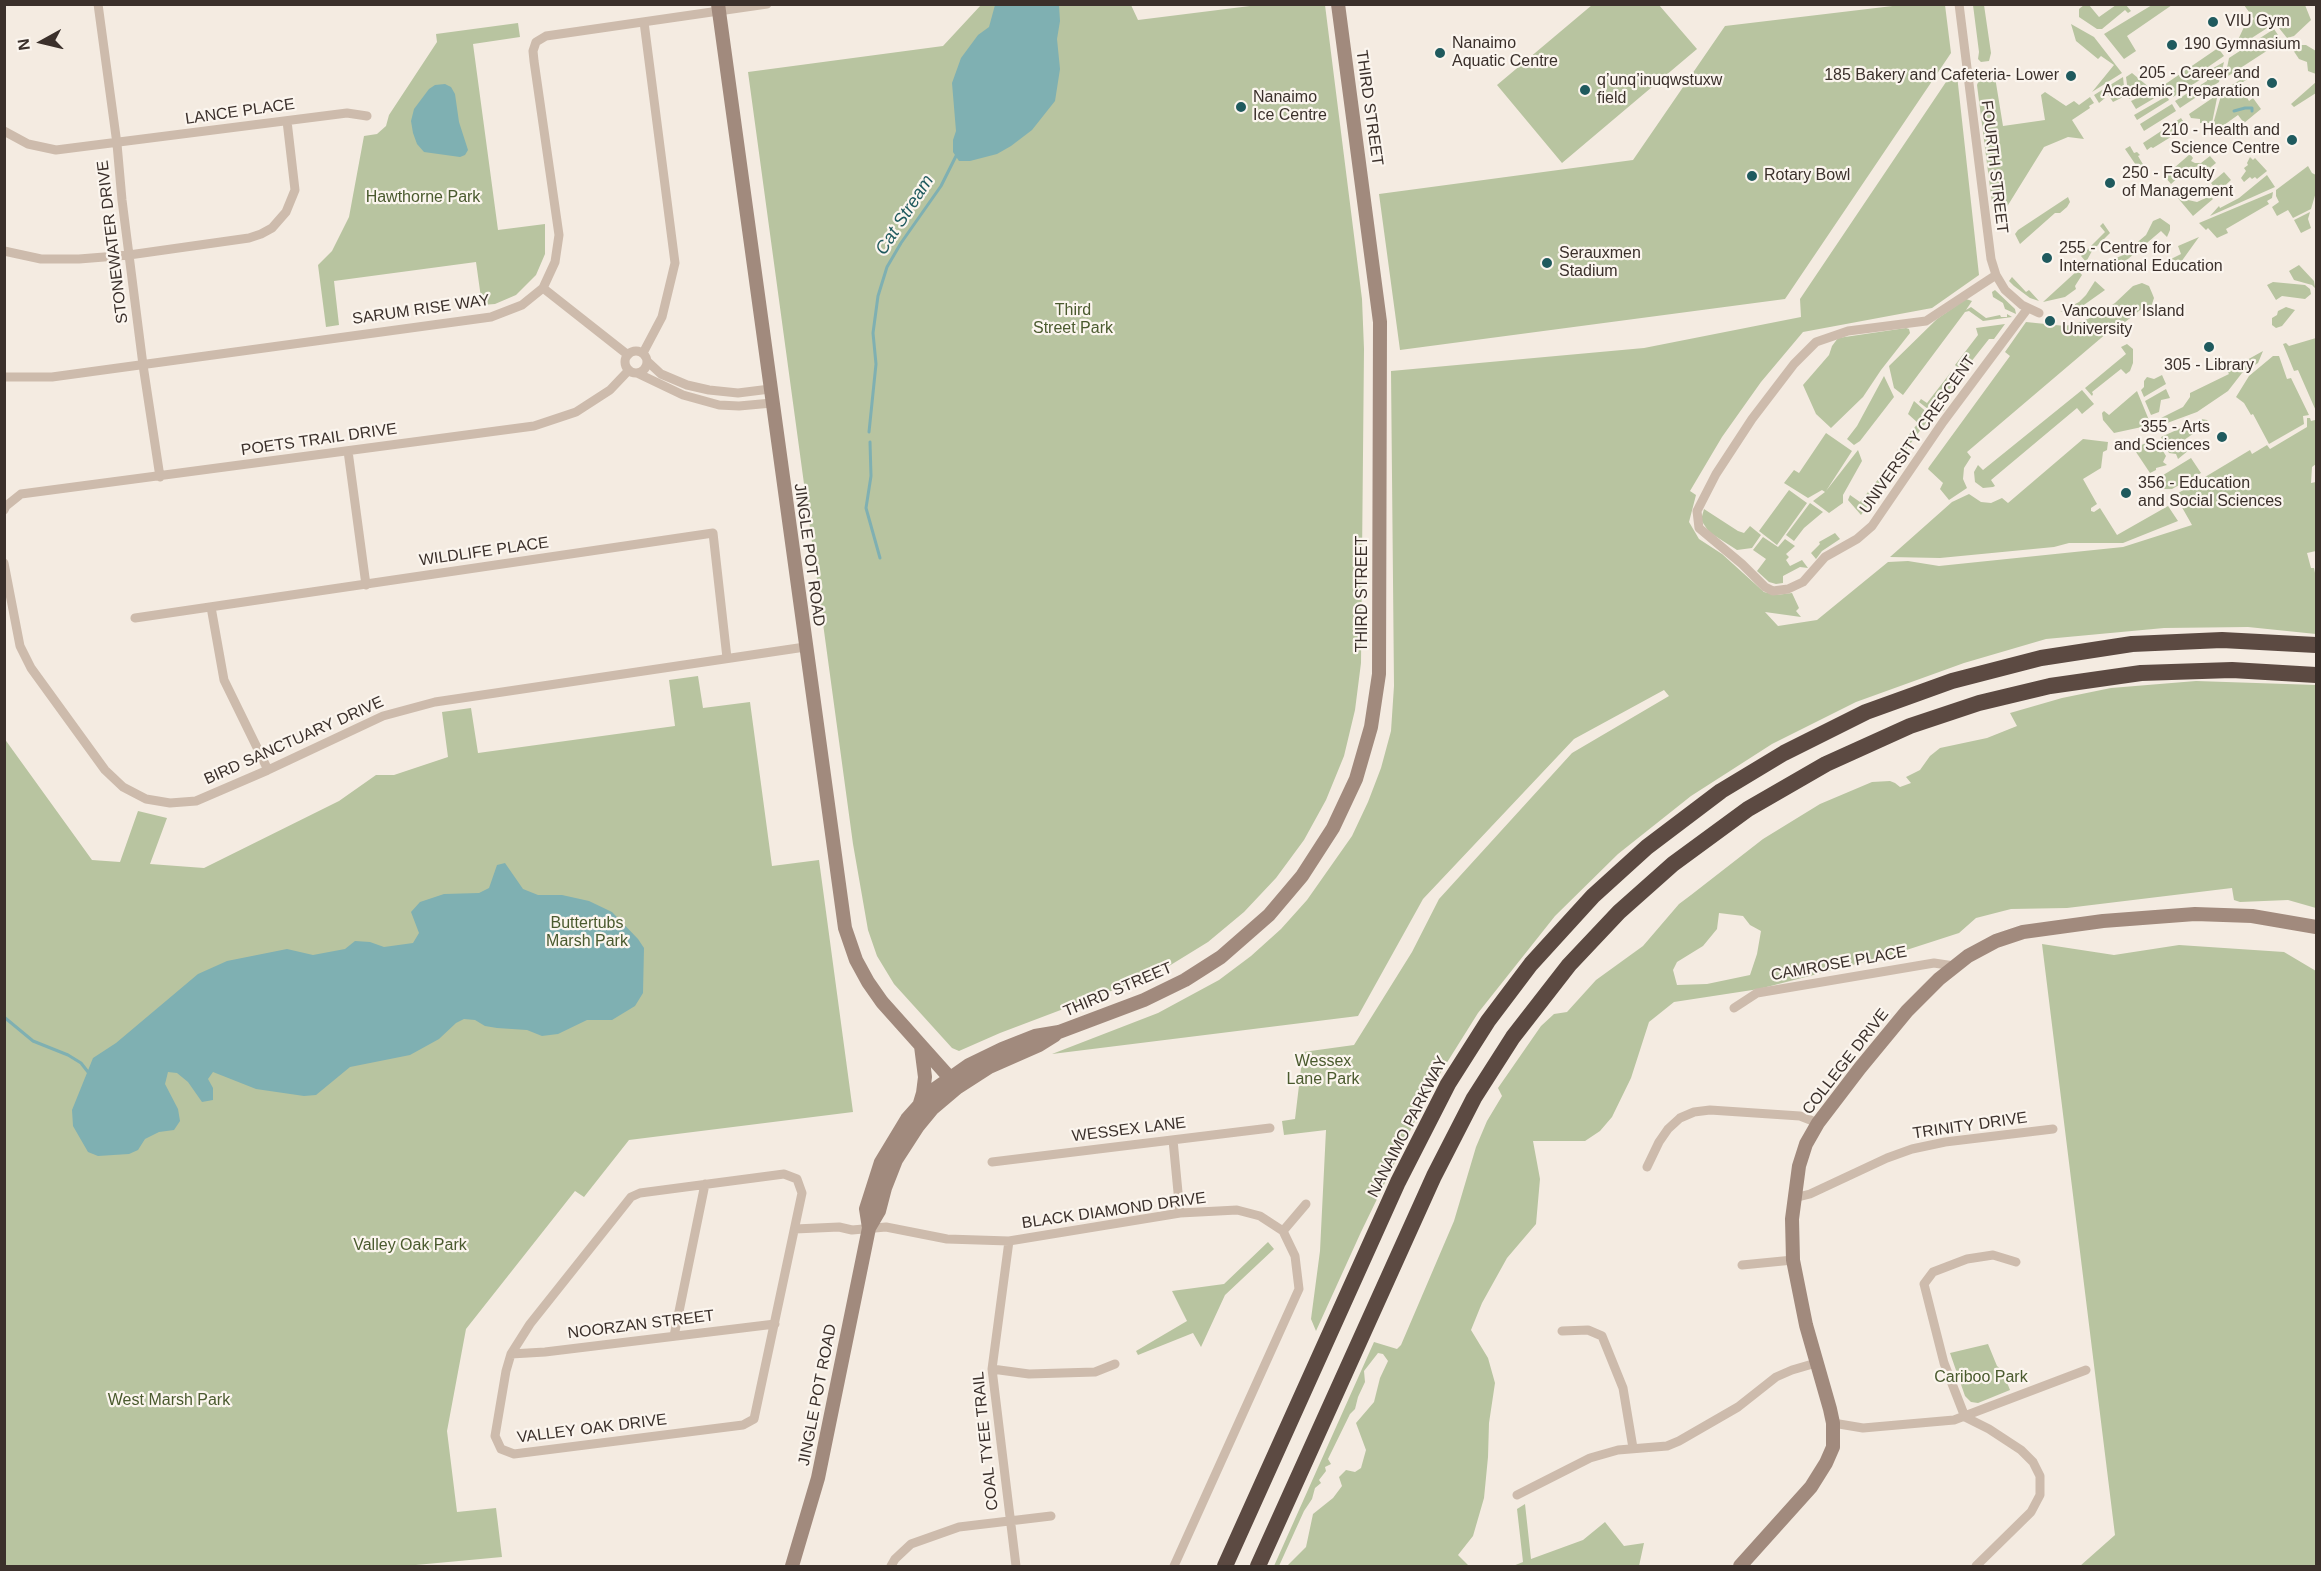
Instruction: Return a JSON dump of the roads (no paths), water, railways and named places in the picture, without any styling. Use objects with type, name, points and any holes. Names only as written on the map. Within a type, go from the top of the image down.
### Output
[{"type":"highway","name":"NANAIMO PARKWAY","points":[[1225,1566],[1398,1182],[1448,1084],[1488,1022],[1531,964],[1593,896],[1647,847],[1721,791],[1799,744],[1875,709],[1969,675],[2040,658],[2132,644],[2222,640],[2316,645]]},
{"type":"highway","points":[[2287,673],[2316,668]]},
{"type":"highway","points":[[1258,1566],[1434,1176],[1468,1109],[1513,1037],[1551,986],[1606,925],[1659,876],[1725,825],[1794,781],[1876,740],[1944,714],[2024,692],[2123,675],[2213,670],[2316,675]]},
{"type":"street","name":"STONEWATER DRIVE","points":[[98,4],[143,365],[160,477]]},
{"type":"street","name":"SARUM RISE WAY","points":[[4,377],[52,377],[491,317],[522,305],[543,288],[555,262],[559,235],[534,61],[533,51],[536,42],[546,36],[644,22],[719,8],[767,4]]},
{"type":"street","name":"THIRD STREET","points":[[953,1082],[1002,1049],[1035,1036],[1059,1032],[1144,1000],[1176,985],[1221,957],[1257,927],[1290,892],[1319,853],[1345,804],[1365,753],[1379,674],[1380,322],[1338,4]]},
{"type":"street","name":"FOURTH STREET","points":[[1959,4],[1986,227],[1996,274],[2011,296],[2038,313]]},
{"type":"street","name":"JINGLE POT ROAD","points":[[719,8],[771,396],[849,943],[868,982],[882,1002],[953,1082]]},
{"type":"street","points":[[633,372],[646,367],[645,357],[662,317],[675,263],[644,22]]},
{"type":"street","name":"LANCE PLACE","points":[[4,131],[28,144],[56,150],[347,113],[367,116]]},
{"type":"street","points":[[4,251],[56,260],[129,255],[249,238],[272,228],[286,212],[295,190],[287,121]]},
{"type":"street","name":"UNIVERSITY CRESCENT","points":[[1996,274],[1926,321],[1848,330],[1816,342],[1794,364],[1752,419],[1716,474],[1697,511],[1699,528],[1742,564],[1765,587],[1773,591],[1788,589],[1803,582],[1825,557],[1872,526],[1943,422],[2028,308]]},
{"type":"street","points":[[543,288],[628,355]]},
{"type":"street","points":[[628,355],[637,351],[661,374],[687,385],[709,390],[771,396]]},
{"type":"street","points":[[628,355],[626,365],[633,372],[671,391],[707,402],[739,406],[771,396]]},
{"type":"street","name":"POETS TRAIL DRIVE","points":[[4,510],[21,494],[534,426],[576,412],[633,372]]},
{"type":"street","points":[[348,451],[366,585]]},
{"type":"street","name":"WILDLIFE PLACE","points":[[135,618],[713,533],[727,658]]},
{"type":"street","name":"BIRD SANCTUARY DRIVE","points":[[5,564],[20,646],[32,668],[105,770],[123,787],[146,799],[170,803],[196,801],[383,716],[435,702],[806,647]]},
{"type":"street","points":[[212,607],[224,680],[268,770]]},
{"type":"street","name":"COLLEGE DRIVE","points":[[1740,1566],[1804,1495],[1822,1471],[1833,1447],[1833,1423],[1816,1363],[1793,1260],[1794,1198],[1799,1166],[1806,1144],[1818,1123],[1883,1039],[1928,990],[1954,966],[1976,950],[2007,937],[2042,928],[2103,921],[2218,914],[2270,918],[2316,927]]},
{"type":"street","name":"CAMROSE PLACE","points":[[1734,1008],[1757,993],[1934,963],[1954,966]]},
{"type":"street","points":[[919,1105],[925,1077],[921,1046]]},
{"type":"street","name":"JINGLE POT ROAD","points":[[869,1228],[866,1209],[881,1162],[891,1143],[919,1105],[953,1082]]},
{"type":"street","name":"JINGLE POT ROAD","points":[[792,1566],[818,1478],[869,1228],[879,1211],[890,1174],[906,1143],[953,1082]]},
{"type":"street","points":[[1647,1167],[1668,1129],[1680,1118],[1694,1112],[1710,1110],[1800,1116],[1818,1123]]},
{"type":"street","name":"WESSEX LANE","points":[[992,1162],[1270,1128]]},
{"type":"street","name":"TRINITY DRIVE","points":[[1794,1198],[1810,1194],[1887,1158],[1912,1149],[1945,1142],[2053,1129]]},
{"type":"street","points":[[1173,1140],[1180,1213]]},
{"type":"street","name":"VALLEY OAK DRIVE","points":[[784,1173],[797,1179],[802,1192],[795,1229],[756,1416],[747,1424],[514,1454],[501,1449],[495,1436],[506,1371],[512,1354],[530,1324],[631,1197],[640,1193],[784,1173]]},
{"type":"street","points":[[674,1336],[705,1184]]},
{"type":"street","points":[[1174,1566],[1299,1289],[1294,1256],[1283,1231],[1306,1204]]},
{"type":"street","name":"BLACK DIAMOND DRIVE","points":[[869,1228],[886,1227],[947,1239],[1009,1241],[1180,1213],[1237,1210],[1260,1216],[1283,1231]]},
{"type":"street","points":[[795,1229],[869,1228]]},
{"type":"street","name":"COAL TYEE TRAIL","points":[[1009,1241],[992,1369],[1016,1566]]},
{"type":"street","points":[[1976,1566],[2031,1512],[2038,1500],[2041,1485],[2036,1467],[2026,1455],[2002,1437],[1965,1417],[1944,1363],[1924,1284],[1934,1272],[1967,1259],[1993,1255],[2016,1262]]},
{"type":"street","points":[[1742,1265],[1793,1260]]},
{"type":"street","name":"NOORZAN STREET","points":[[512,1354],[775,1324]]},
{"type":"street","points":[[1562,1331],[1588,1330],[1602,1336],[1623,1388],[1633,1448]]},
{"type":"street","points":[[1517,1495],[1578,1462],[1604,1454],[1633,1448],[1652,1448],[1679,1441],[1738,1407],[1776,1377],[1816,1363]]},
{"type":"street","points":[[992,1369],[1029,1374],[1095,1372],[1115,1364]]},
{"type":"street","points":[[1833,1423],[1870,1428],[1954,1420],[2086,1370]]},
{"type":"street","points":[[891,1566],[911,1544],[959,1527],[1051,1516]]},
{"type":"water","points":[[995,5],[1059,5],[1060,21],[1057,39],[1060,69],[1055,101],[1032,130],[1011,146],[997,154],[970,161],[959,161],[953,152],[956,131],[952,83],[961,58],[978,35],[989,27]]},
{"type":"water","points":[[445,84],[451,87],[455,94],[459,122],[468,150],[460,157],[424,152],[417,144],[413,133],[411,121],[414,109],[429,89],[435,85]]},
{"type":"water","points":[[505,863],[523,889],[538,895],[562,895],[589,901],[612,912],[638,939],[644,948],[643,993],[635,1006],[612,1020],[587,1020],[558,1034],[542,1036],[527,1030],[485,1026],[475,1020],[464,1019],[456,1023],[439,1039],[410,1055],[350,1067],[316,1095],[304,1096],[256,1089],[213,1072],[208,1079],[213,1088],[213,1100],[202,1102],[188,1082],[177,1073],[168,1072],[165,1084],[178,1109],[180,1121],[174,1130],[159,1132],[145,1139],[138,1150],[129,1154],[98,1156],[88,1152],[73,1126],[72,1110],[93,1058],[116,1043],[198,974],[227,961],[287,949],[313,955],[345,949],[355,941],[370,942],[384,947],[413,943],[419,933],[411,912],[420,902],[444,894],[479,893],[489,888],[497,865]]},
{"type":"waterway","points":[[2234,111],[2245,108],[2252,108],[2252,111]]},
{"type":"waterway","name":"Cat Stream","points":[[869,432],[876,364],[873,333],[878,296],[887,267],[941,186],[956,156]]},
{"type":"waterway","name":"Cat Stream","points":[[870,442],[871,476],[866,508],[880,558]]},
{"type":"waterway","points":[[4,1017],[33,1041],[68,1055],[81,1063],[88,1072]]},
{"type":"place","name":"VIU Gym","points":[[2213,22]]},
{"type":"place","name":"190 Gymnasium","points":[[2172,45]]},
{"type":"place","name":"Nanaimo Aquatic Centre","points":[[1440,53]]},
{"type":"place","name":"185 Bakery and Cafeteria- Lower","points":[[2071,76]]},
{"type":"place","name":"205 - Career and Academic Preparation","points":[[2272,83]]},
{"type":"place","name":"q’unq’inuqwstuxw field","points":[[1585,90]]},
{"type":"place","name":"Nanaimo Ice Centre","points":[[1241,107]]},
{"type":"place","name":"210 - Health and Science Centre","points":[[2292,140]]},
{"type":"place","name":"Rotary Bowl","points":[[1752,176]]},
{"type":"place","name":"250 - Faculty of Management","points":[[2110,183]]},
{"type":"place","name":"255 - Centre for International Education","points":[[2047,258]]},
{"type":"place","name":"Serauxmen Stadium","points":[[1547,263]]},
{"type":"place","name":"Vancouver Island University","points":[[2050,321]]},
{"type":"place","name":"305 - Library","points":[[2209,347]]},
{"type":"place","name":"355 - Arts and Sciences","points":[[2222,437]]},
{"type":"place","name":"356 - Education and Social Sciences","points":[[2126,493]]},
{"type":"park label","name":"Hawthorne Park","points":[[423,198]]},
{"type":"park label","name":"Third Street Park","points":[[1073,320]]},
{"type":"park label","name":"Buttertubs Marsh Park","points":[[587,933]]},
{"type":"park label","name":"Wessex Lane Park","points":[[1323,1071]]},
{"type":"park label","name":"Valley Oak Park","points":[[410,1246]]},
{"type":"park label","name":"Cariboo Park","points":[[1981,1378]]},
{"type":"park label","name":"West Marsh Park","points":[[169,1401]]}]
